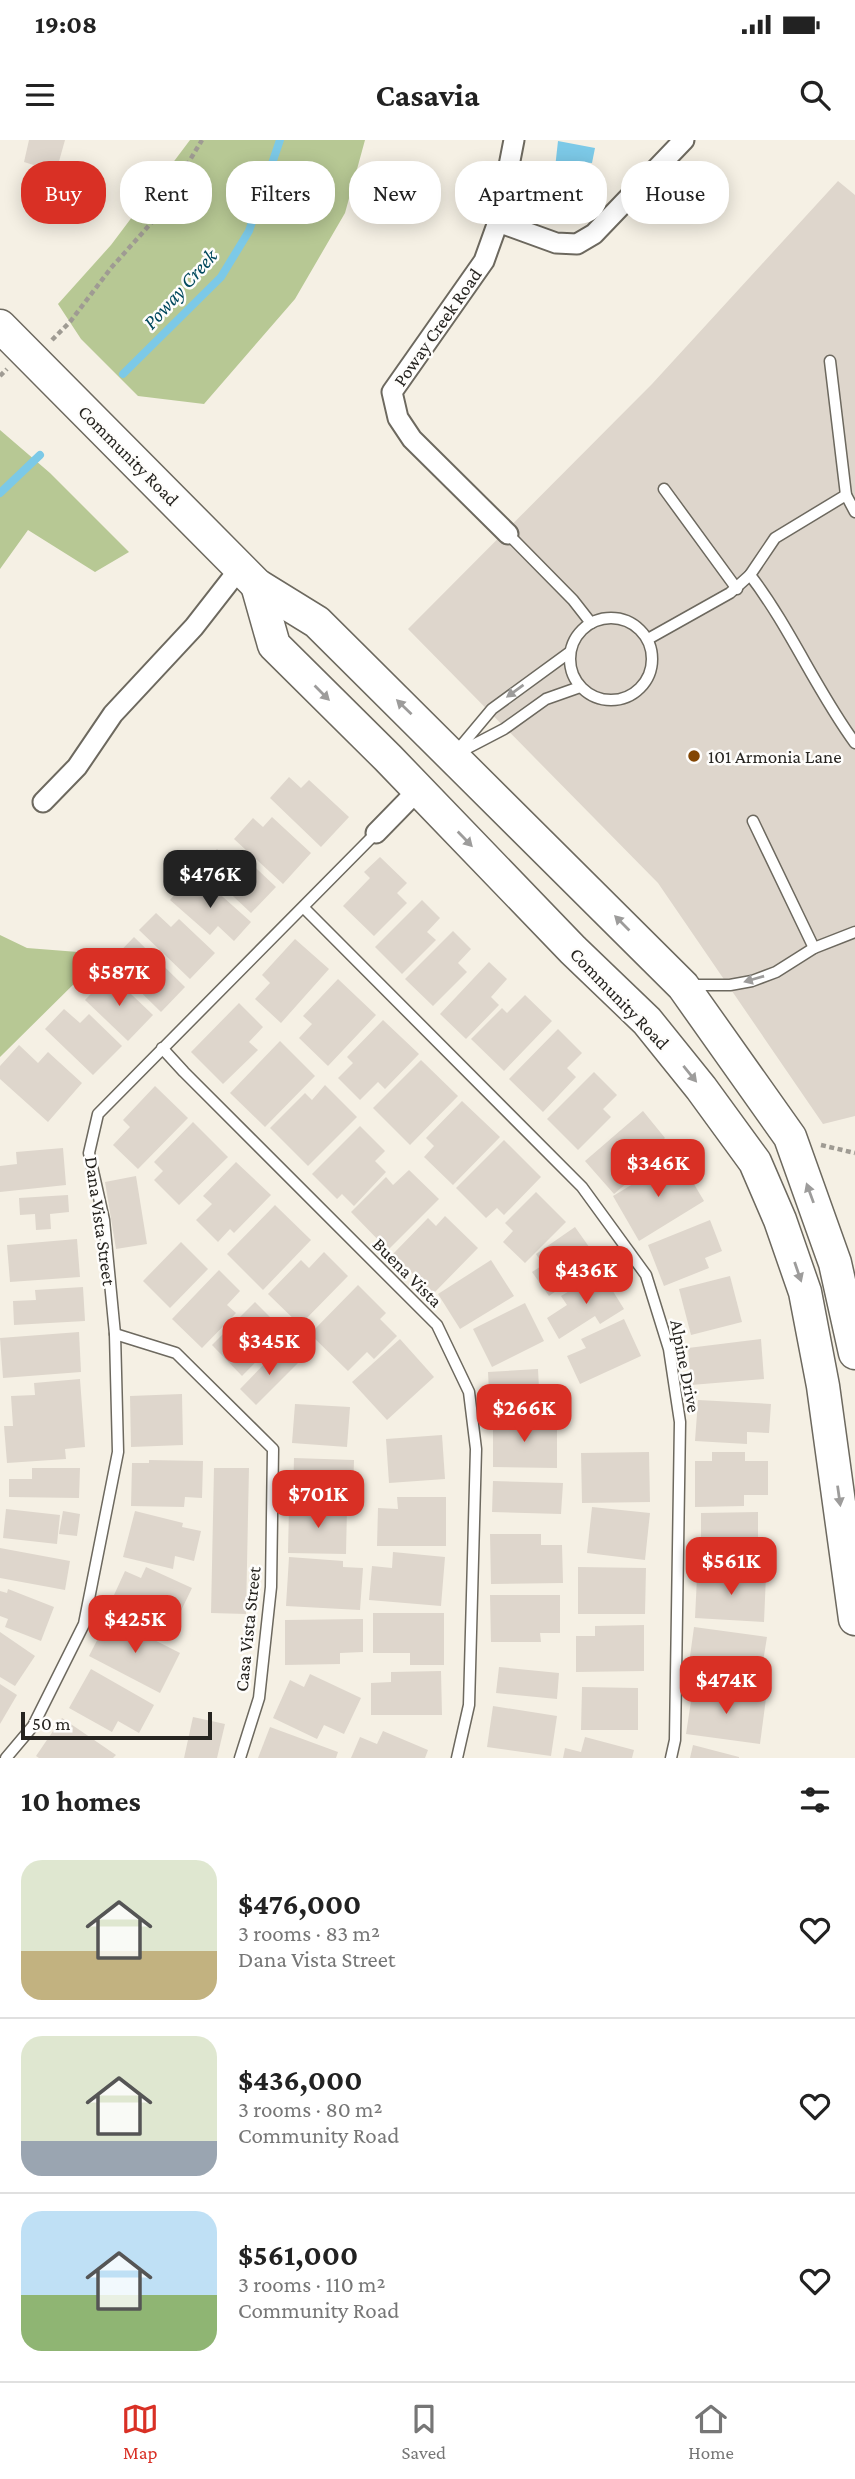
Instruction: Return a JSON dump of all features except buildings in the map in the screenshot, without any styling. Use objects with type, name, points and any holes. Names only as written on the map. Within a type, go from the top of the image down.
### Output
[{"type":"main road","name":"Community Road","points":[[0,326],[248,576],[317,622],[683,986],[790,1137],[835,1263],[855,1353]]},
{"type":"main road","name":"Community Road","points":[[248,576],[274,645],[388,758],[573,950],[648,1021],[755,1162],[780,1220],[805,1292],[823,1386],[855,1619]]},
{"type":"main road","points":[[388,758],[453,755]]},
{"type":"street","name":"Poway Creek Road","points":[[510,161],[514,140]]},
{"type":"street","points":[[607,220],[684,140]]},
{"type":"street","name":"Poway Creek Road","points":[[497,224],[484,261],[392,393],[398,418],[412,439],[508,534]]},
{"type":"street","points":[[504,224],[556,243],[577,244],[594,234],[604,224]]},
{"type":"street","points":[[43,802],[76,767],[113,714],[194,627],[248,576]]},
{"type":"street","name":"Dana Vista Street","points":[[376,834],[418,790]]},
{"type":"lane","points":[[830,360],[846,495],[855,512]]},
{"type":"lane","points":[[664,489],[737,589]]},
{"type":"lane","points":[[648,639],[737,589],[775,538],[846,495]]},
{"type":"lane","points":[[508,534],[573,600],[591,623]]},
{"type":"lane","points":[[750,575],[778,617],[830,708],[855,743]]},
{"type":"lane","points":[[616,617],[640,628],[648,639],[652,665],[648,678],[640,689],[629,697],[616,701],[603,700],[580,687],[573,676],[570,652],[574,640],[581,630],[591,623],[616,617]]},
{"type":"lane","points":[[453,755],[492,709],[570,652]]},
{"type":"lane","points":[[453,755],[504,729],[546,699],[580,687]]},
{"type":"lane","points":[[753,821],[814,948]]},
{"type":"lane","name":"Dana Vista Street","points":[[6,1758],[33,1726],[84,1624],[118,1452],[116,1334],[104,1220],[89,1153],[98,1114],[376,834]]},
{"type":"lane","name":"Alpine Drive","points":[[304,908],[582,1187],[646,1275],[669,1349],[680,1422],[674,1740],[671,1758]]},
{"type":"lane","points":[[683,986],[730,985],[752,981],[776,972],[814,948],[855,932]]},
{"type":"lane","name":"Buena Vista","points":[[162,1048],[437,1325],[469,1392],[476,1449],[470,1678],[469,1705],[457,1758]]},
{"type":"lane","name":"Casa Vista Street","points":[[116,1334],[176,1353],[273,1449],[271,1587],[259,1698],[240,1758]]},
{"type":"path","points":[[33,359],[70,322],[111,268],[153,221],[202,140]]},
{"type":"green space","points":[[190,140],[365,140],[359,161],[349,161],[349,198],[345,213],[295,299],[204,404],[138,396],[81,339],[58,304],[127,224],[212,224],[212,161],[174,161]]},
{"type":"green space","points":[[0,430],[50,473],[129,552],[95,572],[28,530],[0,569]]},
{"type":"green space","points":[[0,935],[27,948],[78,952],[89,969],[0,1057]]},
{"type":"water","points":[[558,141],[595,148],[592,161],[556,161]]},
{"type":"waterway","name":"Poway Creek","points":[[123,374],[221,277],[249,231],[280,140]]},
{"type":"waterway","name":"Poway Creek","points":[[0,493],[40,455]]},
{"type":"place","name":"101 Armonia Lane","points":[[694,756]]}]
